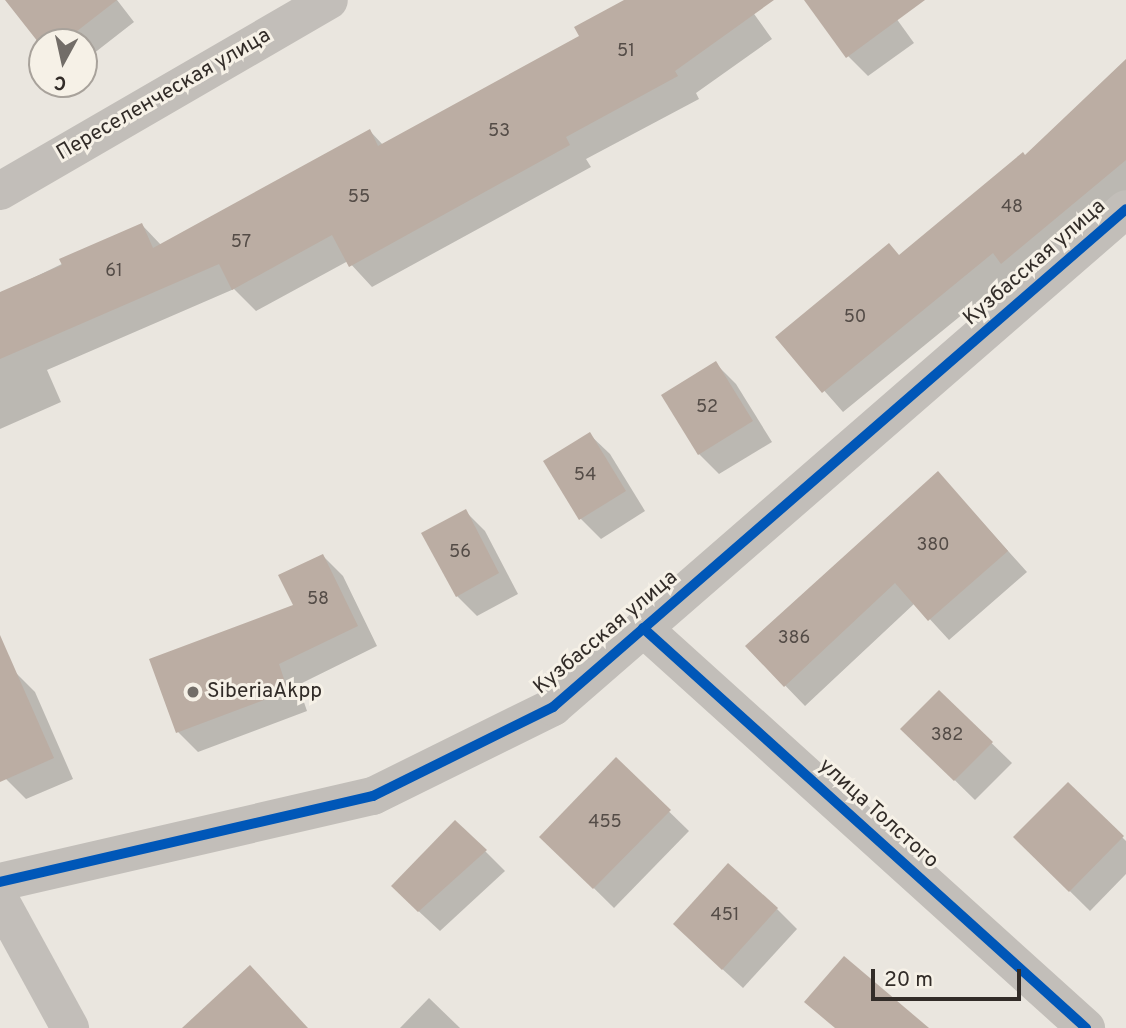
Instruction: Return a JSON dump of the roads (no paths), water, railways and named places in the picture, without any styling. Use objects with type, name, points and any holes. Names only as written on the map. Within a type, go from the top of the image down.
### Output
[{"type":"street","name":"Переселенческая улица","points":[[0,191],[329,0]]},
{"type":"street","name":"Кузбасская улица","points":[[0,882],[373,796],[553,707],[1126,209]]},
{"type":"street","name":"улица Толстого","points":[[643,628],[1086,1028]]},
{"type":"street","points":[[0,900],[70,1028]]},
{"type":"place","name":"SiberiaAkpp","points":[[193,692]]}]
